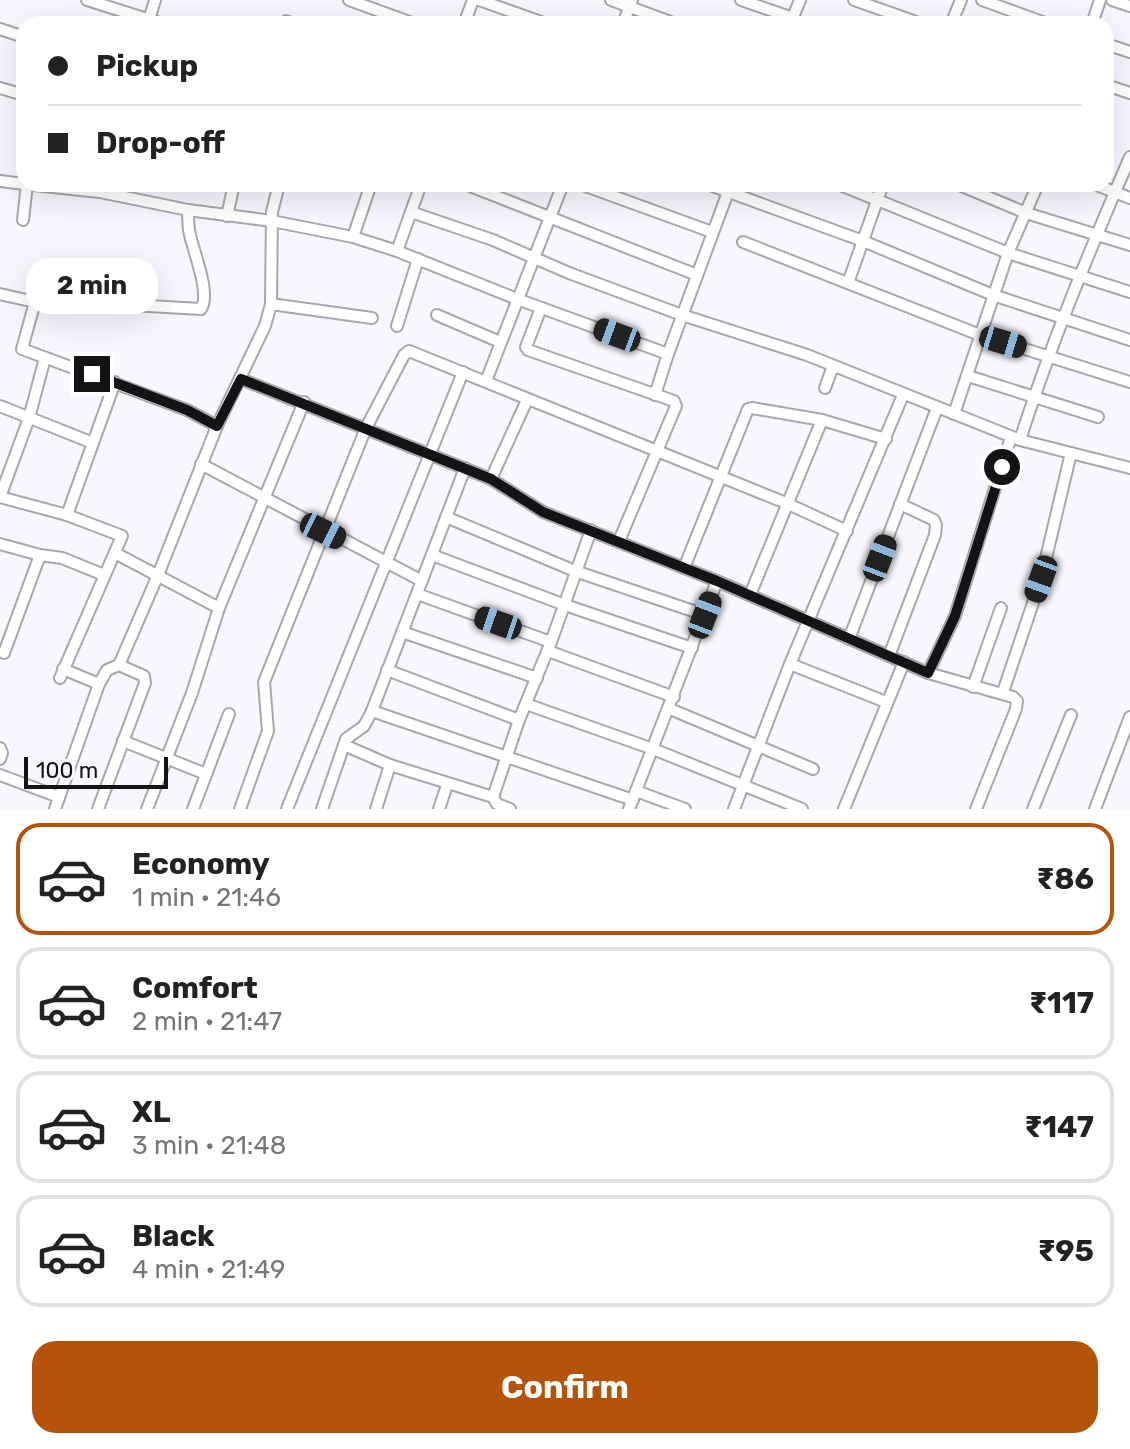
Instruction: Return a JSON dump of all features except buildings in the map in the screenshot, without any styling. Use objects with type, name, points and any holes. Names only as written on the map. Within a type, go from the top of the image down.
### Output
[{"type":"street","points":[[87,0],[137,16]]},
{"type":"street","points":[[349,0],[393,16]]},
{"type":"street","points":[[479,0],[524,16]]},
{"type":"street","points":[[611,0],[630,3],[658,16]]},
{"type":"street","points":[[741,0],[778,16]]},
{"type":"street","points":[[854,0],[899,16]]},
{"type":"street","points":[[982,0],[1026,16]]},
{"type":"street","points":[[1112,0],[1130,6]]},
{"type":"street","points":[[928,673],[955,616],[1016,438],[1095,234],[1130,157]]},
{"type":"street","points":[[23,220],[25,192]]},
{"type":"street","points":[[100,192],[353,237],[668,354]]},
{"type":"street","points":[[227,216],[232,192]]},
{"type":"street","points":[[55,809],[99,684],[107,670],[119,665],[217,426],[265,326],[271,304],[272,221],[277,192]]},
{"type":"street","points":[[353,237],[368,192]]},
{"type":"street","points":[[397,251],[418,192]]},
{"type":"street","points":[[486,192],[697,275]]},
{"type":"street","points":[[486,381],[560,192]]},
{"type":"street","points":[[602,192],[712,232]]},
{"type":"street","points":[[655,395],[728,192]]},
{"type":"street","points":[[740,192],[993,295],[1130,340]]},
{"type":"street","points":[[858,192],[1008,253],[1130,292]]},
{"type":"street","points":[[848,283],[880,192]]},
{"type":"street","points":[[976,192],[1026,213],[1130,245]]},
{"type":"street","points":[[954,414],[1008,253],[1035,192]]},
{"type":"street","points":[[1115,192],[1130,198]]},
{"type":"street","points":[[188,210],[188,228],[205,302],[201,309],[114,304],[39,295],[22,349],[187,410],[217,426]]},
{"type":"street","points":[[411,212],[493,240],[533,259],[682,315],[738,331],[833,366],[1016,438],[1130,468]]},
{"type":"street","points":[[743,242],[980,335],[1129,380]]},
{"type":"street","points":[[397,326],[418,259]]},
{"type":"street","points":[[0,294],[35,302]]},
{"type":"street","points":[[271,304],[372,318]]},
{"type":"street","points":[[541,308],[526,347],[528,350],[674,401],[676,406],[619,541]]},
{"type":"street","points":[[437,315],[500,342]]},
{"type":"street","points":[[240,809],[268,731],[264,682],[366,428],[404,355],[409,351],[786,503],[847,531]]},
{"type":"street","points":[[45,358],[29,418],[0,497],[67,515],[122,536],[61,674],[99,684]]},
{"type":"street","points":[[825,388],[833,366]]},
{"type":"street","points":[[287,809],[463,372]]},
{"type":"street","points":[[968,376],[1098,417]]},
{"type":"street","points":[[241,379],[491,479],[543,512],[717,581],[928,673],[973,687],[1003,692],[1017,701],[1016,709],[976,809]]},
{"type":"street","points":[[67,515],[115,382]]},
{"type":"street","points":[[734,809],[790,664],[903,395]]},
{"type":"street","points":[[491,479],[527,400]]},
{"type":"street","points":[[147,809],[192,693],[219,608],[304,402]]},
{"type":"street","points":[[0,406],[93,443]]},
{"type":"street","points":[[849,639],[937,408]]},
{"type":"street","points":[[684,568],[748,409],[822,420],[886,439]]},
{"type":"street","points":[[750,595],[822,420]]},
{"type":"street","points":[[1003,692],[1041,579],[1071,453]]},
{"type":"street","points":[[201,464],[422,581]]},
{"type":"street","points":[[322,809],[350,733],[364,726],[372,711],[465,468]]},
{"type":"street","points":[[889,656],[935,535],[936,525],[934,520],[900,504]]},
{"type":"street","points":[[446,517],[575,571],[705,615]]},
{"type":"street","points":[[495,803],[505,757],[550,646],[591,530]]},
{"type":"street","points":[[0,544],[62,558],[104,575]]},
{"type":"street","points":[[115,553],[219,608]]},
{"type":"street","points":[[4,653],[40,555]]},
{"type":"street","points":[[432,555],[692,648]]},
{"type":"street","points":[[633,800],[717,581]]},
{"type":"street","points":[[417,594],[674,697]]},
{"type":"street","points":[[973,687],[1001,608]]},
{"type":"street","points":[[402,632],[537,678]]},
{"type":"street","points":[[844,809],[904,662]]},
{"type":"street","points":[[790,664],[886,702]]},
{"type":"street","points":[[98,809],[145,683],[144,676],[119,665]]},
{"type":"street","points":[[387,670],[519,720]]},
{"type":"street","points":[[526,704],[653,749],[802,809]]},
{"type":"street","points":[[670,709],[813,769]]},
{"type":"street","points":[[372,711],[633,800],[685,809]]},
{"type":"street","points":[[193,809],[229,714]]},
{"type":"street","points":[[1033,809],[1071,715]]},
{"type":"street","points":[[1095,809],[1130,717]]},
{"type":"street","points":[[123,741],[206,774]]},
{"type":"street","points":[[344,745],[510,809]]},
{"type":"street","points":[[0,748],[0,759]]},
{"type":"street","points":[[376,809],[390,765]]},
{"type":"street","points":[[0,775],[59,797]]},
{"type":"street","points":[[439,809],[447,785]]},
{"type":"route","points":[[92,374],[187,410],[217,426],[241,379],[491,479],[543,512],[717,581],[928,673],[955,616],[1002,467]]}]
